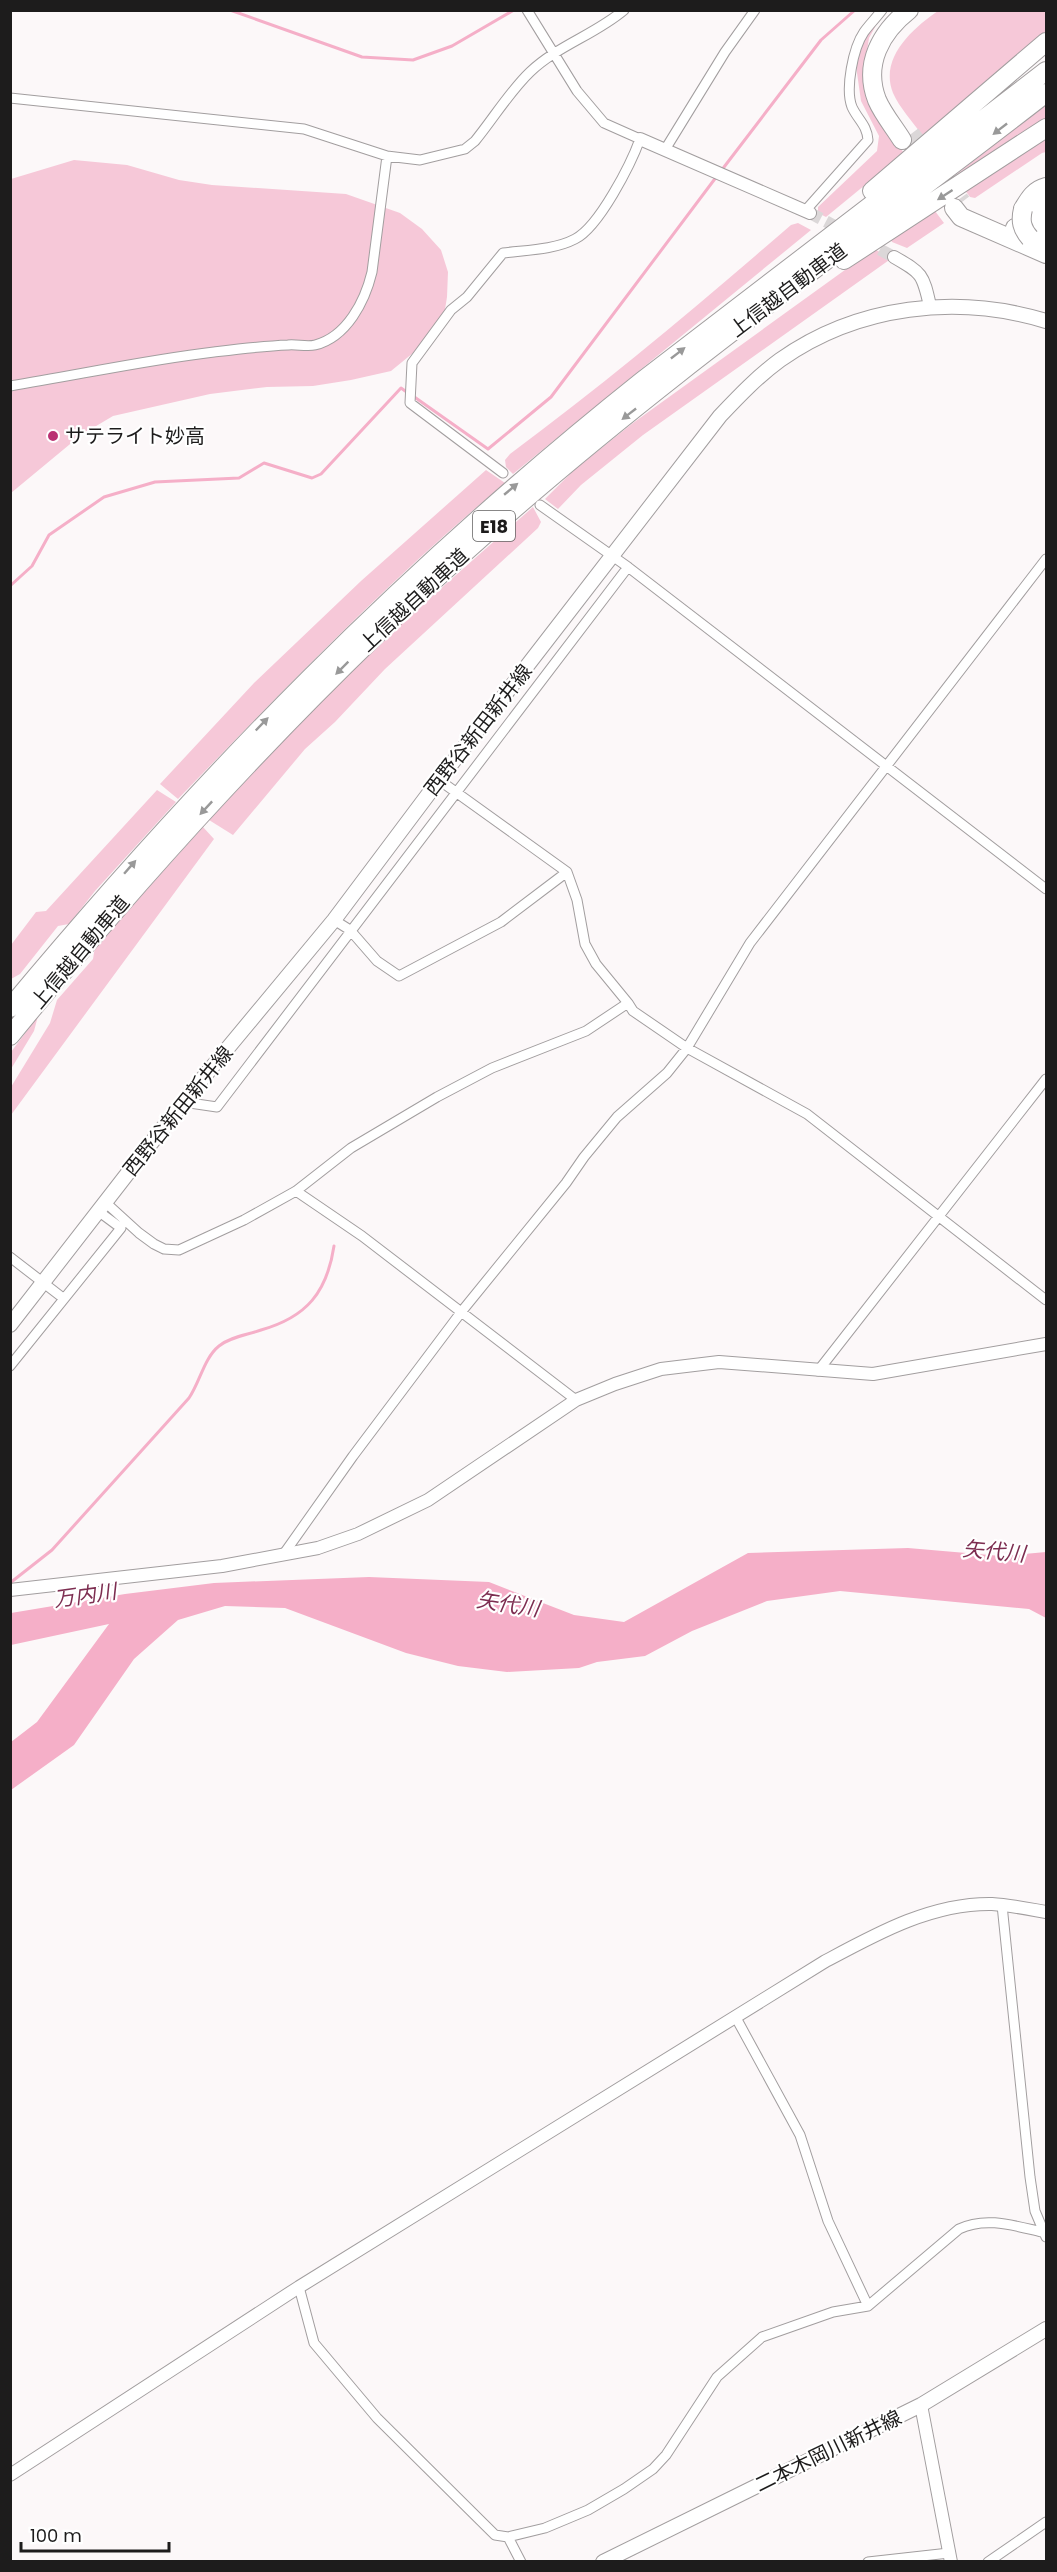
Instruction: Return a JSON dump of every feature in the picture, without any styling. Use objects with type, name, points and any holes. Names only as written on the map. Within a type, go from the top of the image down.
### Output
[{"type":"highway","points":[[909,10],[890,28],[878,45],[872,72],[877,101],[907,137],[887,95],[882,77],[883,65],[894,38],[923,10]]},
{"type":"highway","points":[[750,296],[1047,42]]},
{"type":"highway","name":"上信越自動車道","points":[[10,1008],[141,854],[239,748],[340,645],[434,557],[615,402],[750,296],[1047,72]]},
{"type":"highway","name":"上信越自動車道","points":[[10,1036],[150,870],[252,759],[335,675],[493,527],[651,396],[1047,93]]},
{"type":"highway","points":[[651,396],[705,361],[829,270],[1047,128]]},
{"type":"highway","points":[[1041,236],[1022,222],[1023,209],[1029,197],[1047,187]]},
{"type":"highway","points":[[1047,200],[1042,205],[1039,216],[1041,236],[1047,249]]},
{"type":"highway","points":[[1041,236],[988,219],[958,205],[961,217],[1047,254]]},
{"type":"main road","name":"西野谷新田新井線","points":[[10,1325],[183,1102],[334,920],[720,416],[757,378],[799,347],[856,323],[882,315],[930,306],[981,306],[1047,321]]},
{"type":"main road","name":"二本木岡川新井線","points":[[603,2562],[921,2405],[1047,2329]]},
{"type":"street","points":[[527,10],[577,91],[604,123],[666,148],[808,212],[868,140],[868,130],[852,106],[850,87],[855,52],[863,33],[882,10]]},
{"type":"street","points":[[10,98],[304,129],[387,156],[420,160],[465,149],[475,141],[531,71],[608,24],[624,10]]},
{"type":"street","points":[[666,148],[725,52],[755,10]]},
{"type":"street","points":[[503,473],[410,403],[412,363],[452,310],[467,297],[503,253],[555,246],[577,238],[592,223],[624,177],[640,139]]},
{"type":"street","points":[[10,386],[211,352],[288,345],[315,345],[333,336],[361,306],[368,289],[387,156]]},
{"type":"street","points":[[894,257],[916,269],[925,281],[930,306]]},
{"type":"street","points":[[540,505],[628,567],[1047,889]]},
{"type":"street","points":[[283,1555],[353,1456],[462,1311],[617,1117],[667,1073],[687,1048],[750,943],[1047,559]]},
{"type":"street","points":[[183,1102],[217,1107],[628,567]]},
{"type":"street","points":[[439,780],[567,872],[577,900],[585,944],[596,964],[633,1011],[687,1048],[807,1114],[1047,1300]]},
{"type":"street","points":[[334,920],[350,930],[377,961],[399,975],[501,922],[567,872]]},
{"type":"street","points":[[101,1207],[154,1244],[164,1249],[179,1250],[244,1220],[296,1191],[351,1148],[437,1097],[492,1068],[586,1031],[628,1003]]},
{"type":"street","points":[[818,1371],[1047,1079]]},
{"type":"street","points":[[296,1191],[362,1236],[576,1400]]},
{"type":"street","points":[[10,1366],[121,1228],[101,1207]]},
{"type":"street","points":[[10,1257],[63,1298]]},
{"type":"street","points":[[10,1590],[222,1566],[318,1548],[358,1534],[428,1500],[576,1400],[634,1377],[687,1365],[749,1364],[873,1374],[1047,1344]]},
{"type":"street","points":[[1002,1905],[1030,2177],[1035,2211],[1044,2234]]},
{"type":"street","points":[[10,2475],[299,2287],[735,2016],[824,1962],[881,1931],[959,1906],[1002,1905],[1047,1912]]},
{"type":"street","points":[[735,2016],[800,2135],[828,2221],[868,2306]]},
{"type":"street","points":[[299,2287],[314,2343],[328,2360],[377,2418],[495,2535],[508,2537],[545,2528],[588,2510],[653,2469],[683,2432],[717,2377],[762,2337],[833,2312],[868,2306],[960,2229],[970,2224],[990,2222],[1044,2234]]},
{"type":"street","points":[[868,2562],[950,2558],[921,2405]]},
{"type":"street","points":[[988,2562],[1047,2522]]},
{"type":"street","points":[[508,2537],[521,2562]]},
{"type":"shaded area","points":[[938,11],[1046,11],[1046,31],[933,131],[922,135],[893,93],[890,80],[891,68],[894,56],[909,35]]},
{"type":"shaded area","points":[[879,20],[869,38],[864,70],[880,121],[904,153],[826,217],[818,213],[818,207],[877,151],[879,136],[861,101],[856,66],[864,38]]},
{"type":"shaded area","points":[[1046,104],[1046,120],[952,185],[948,181]]},
{"type":"shaded area","points":[[1046,137],[1046,152],[975,198],[970,197],[964,189]]},
{"type":"shaded area","points":[[74,160],[127,165],[179,180],[212,185],[346,194],[400,213],[422,229],[441,250],[448,272],[443,322],[413,353],[391,371],[313,386],[267,387],[210,394],[113,416],[81,435],[11,493],[11,179]]},
{"type":"shaded area","points":[[935,211],[944,223],[907,248],[892,242],[890,238]]},
{"type":"shaded area","points":[[798,223],[811,230],[513,474],[506,467],[505,460],[510,454],[653,342],[791,225]]},
{"type":"shaded area","points":[[874,249],[892,258],[643,435],[581,485],[558,509],[545,499],[575,469],[633,423]]},
{"type":"shaded area","points":[[486,470],[505,483],[378,597],[178,799],[160,784],[254,683],[361,581]]},
{"type":"shaded area","points":[[533,507],[541,522],[538,528],[385,669],[335,722],[305,749],[233,835],[209,820],[297,726],[396,628]]},
{"type":"shaded area","points":[[157,790],[176,802],[95,891],[69,924],[58,926],[20,974],[11,979],[11,945],[36,912],[46,911]]},
{"type":"shaded area","points":[[203,827],[214,839],[11,1115],[11,1087],[50,1023],[57,1000],[93,959],[95,947]]},
{"type":"shaded area","points":[[38,1016],[34,1031],[11,1069],[11,1052]]},
{"type":"water","name":"矢代川","points":[[908,1548],[1001,1556],[1046,1552],[1046,1618],[1029,1609],[840,1591],[767,1601],[692,1631],[645,1656],[597,1662],[579,1668],[507,1672],[458,1666],[406,1653],[285,1608],[225,1606],[178,1620],[134,1659],[74,1745],[11,1790],[11,1742],[37,1722],[109,1624],[11,1645],[11,1613],[125,1594],[214,1583],[369,1577],[489,1582],[574,1615],[624,1622],[748,1553]]},
{"type":"waterway","points":[[230,10],[362,57],[413,60],[452,46],[514,10]]},
{"type":"waterway","points":[[721,171],[821,40],[855,10]]},
{"type":"waterway","points":[[413,396],[488,449],[551,397],[717,176]]},
{"type":"waterway","points":[[10,586],[32,566],[49,535],[104,497],[155,482],[239,478],[264,463],[312,478],[321,474],[401,388],[408,393]]},
{"type":"waterway","points":[[10,1583],[52,1550],[189,1398],[210,1357],[219,1346],[233,1338],[277,1325],[291,1318],[312,1300],[326,1277],[334,1246]]},
{"type":"tunnel","points":[[911,134],[962,202]]},
{"type":"tunnel","points":[[810,213],[846,232]]},
{"type":"tunnel","points":[[864,241],[894,257]]},
{"type":"place","name":"サテライト妙高","points":[[53,436]]},
{"type":"water label","name":"万内川","points":[[85,1595]]}]
